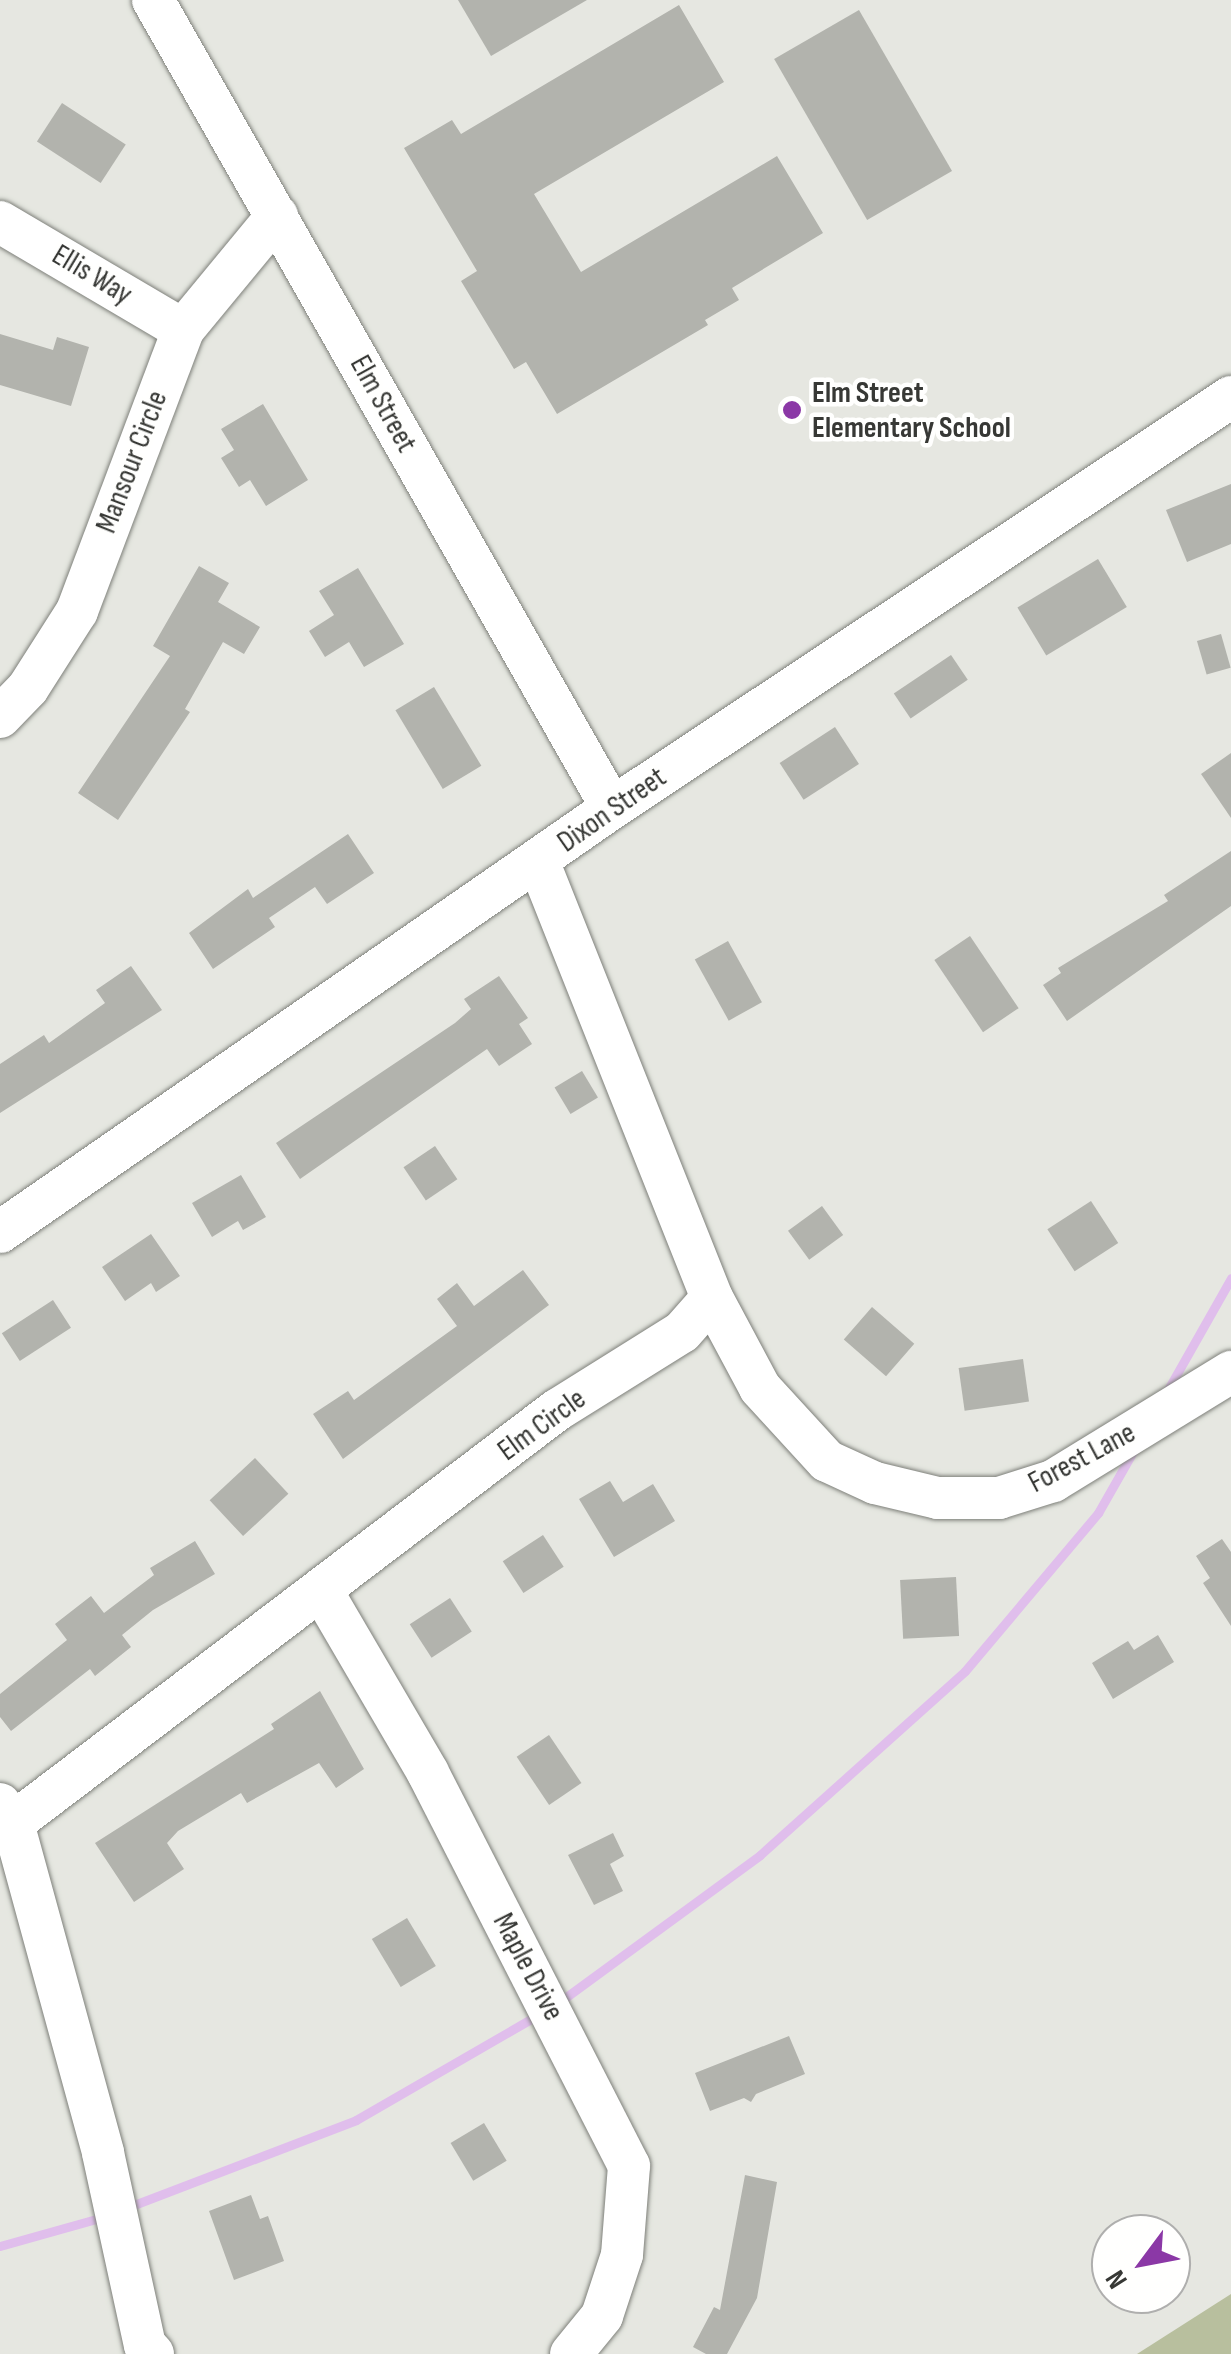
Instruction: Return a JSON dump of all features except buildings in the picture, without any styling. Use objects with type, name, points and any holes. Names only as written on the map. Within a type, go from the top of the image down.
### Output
[{"type":"street","name":"Elm Street","points":[[153,0],[612,808]]},
{"type":"street","name":"Mansour Circle","points":[[0,717],[28,688],[77,611],[183,330],[277,216]]},
{"type":"street","name":"Ellis Way","points":[[0,222],[183,330]]},
{"type":"street","name":"Dixon Street","points":[[0,1232],[612,808],[1231,397]]},
{"type":"street","points":[[538,861],[712,1298]]},
{"type":"street","name":"Forest Lane","points":[[712,1298],[760,1388],[827,1461],[875,1484],[938,1498],[999,1498],[1053,1481],[1231,1372]]},
{"type":"street","name":"Elm Circle","points":[[7,1814],[323,1593],[557,1410],[682,1332],[712,1298]]},
{"type":"street","name":"Maple Drive","points":[[323,1593],[428,1773],[629,2166],[622,2255],[602,2316],[571,2354]]},
{"type":"street","points":[[7,1814],[103,2153],[119,2247],[145,2346],[153,2354]]},
{"type":"green space","points":[[1231,2294],[1231,2354],[1137,2354]]},
{"type":"waterway","points":[[1166,1393],[1231,1278]]},
{"type":"waterway","points":[[558,2003],[760,1855],[965,1671],[1098,1513],[1134,1450]]},
{"type":"waterway","points":[[126,2208],[356,2120],[541,2013]]},
{"type":"waterway","points":[[0,2246],[107,2216]]},
{"type":"place","name":"Elm Street Elementary School","points":[[792,410]]}]
